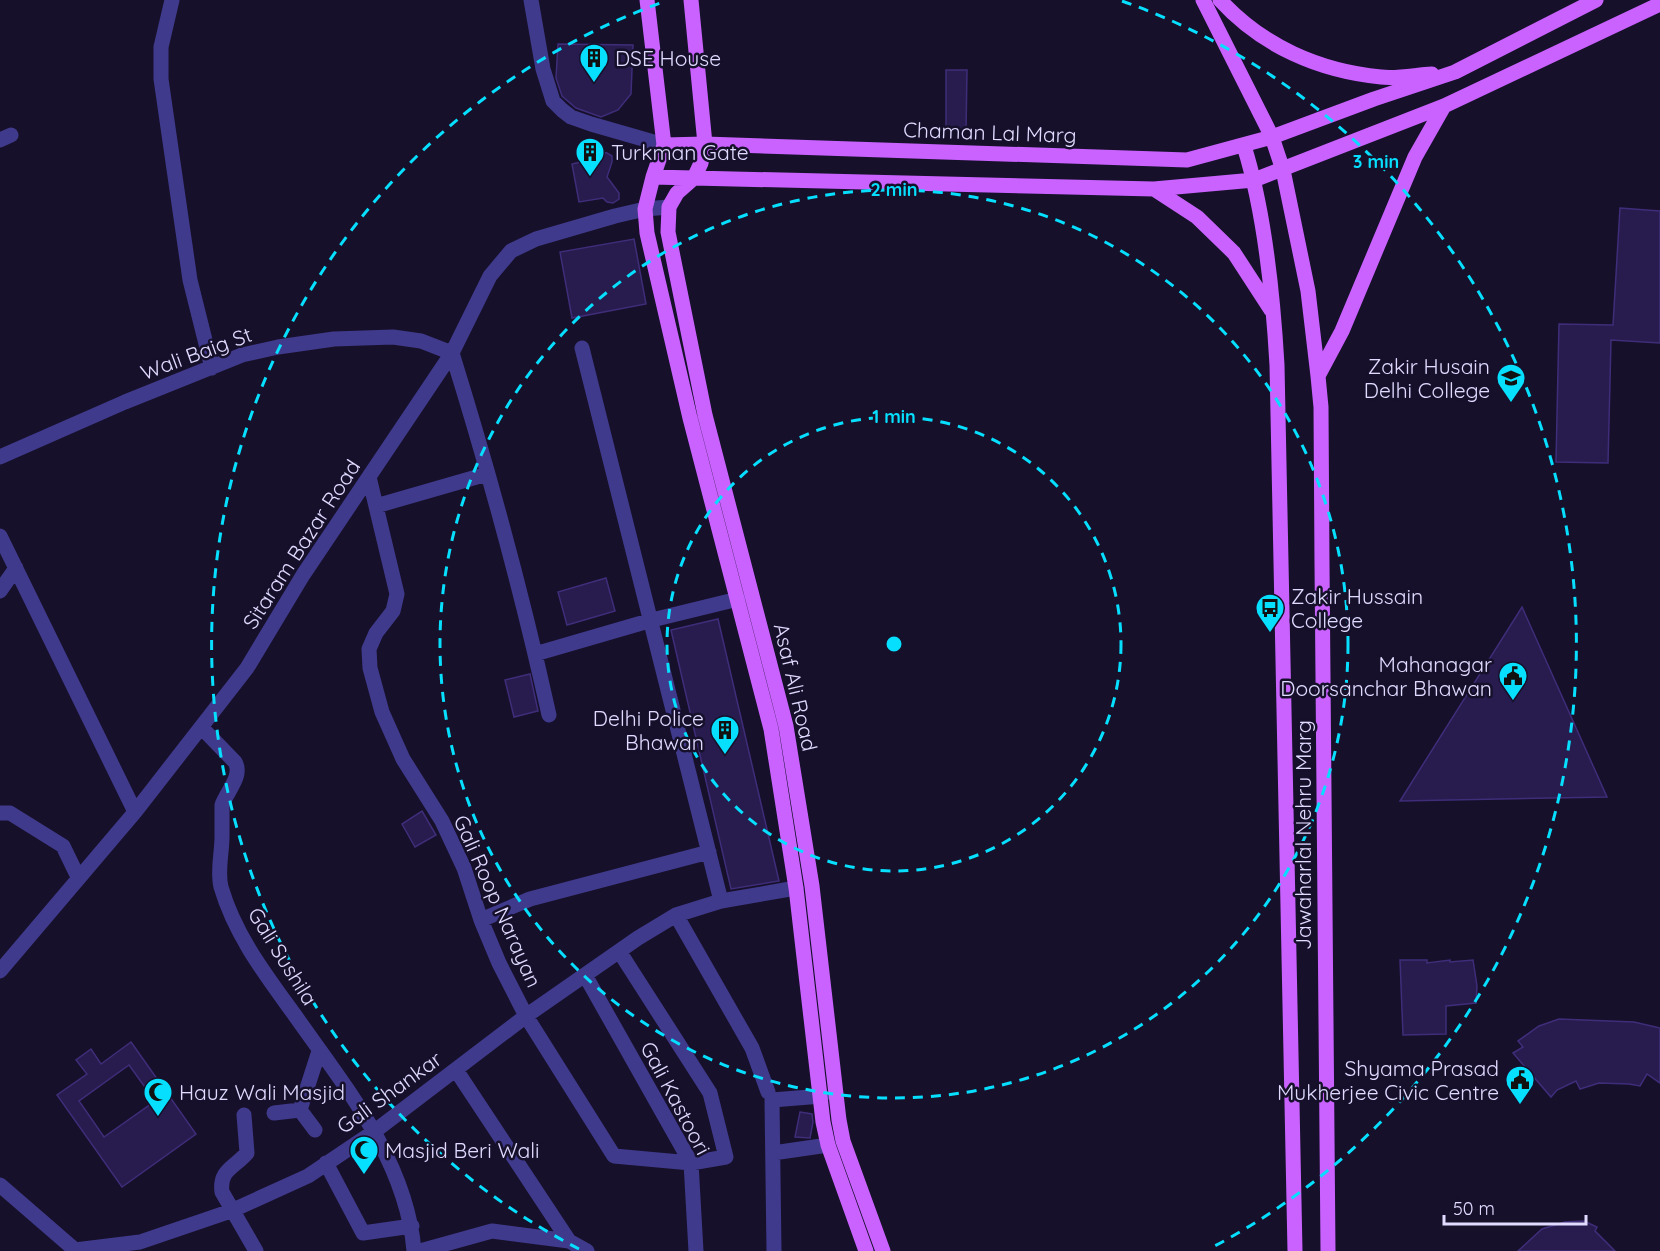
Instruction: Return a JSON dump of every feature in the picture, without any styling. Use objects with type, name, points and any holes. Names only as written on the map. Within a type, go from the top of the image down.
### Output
[{"type":"main road","name":"Asaf Ali Road","points":[[647,0],[664,145],[645,209],[647,233],[690,418],[771,729],[796,888],[822,1096],[823,1122],[828,1145],[866,1251]]},
{"type":"main road","points":[[669,207],[677,193],[693,178],[701,163],[705,144],[691,0]]},
{"type":"main road","name":"Jawaharlal Nehru Marg","points":[[1203,0],[1272,137],[1283,170],[1308,291],[1318,376],[1322,515],[1328,1251]]},
{"type":"main road","points":[[1220,0],[1228,10],[1277,47],[1331,69],[1383,77],[1455,72],[1596,0]]},
{"type":"main road","points":[[653,177],[1154,189],[1254,180],[1444,106],[1660,4]]},
{"type":"main road","name":"Chaman Lal Marg","points":[[705,144],[1187,160],[1272,137],[1455,72]]},
{"type":"main road","points":[[1318,376],[1342,331],[1415,157],[1444,106]]},
{"type":"main road","points":[[664,145],[705,144]]},
{"type":"main road","name":"Jawaharlal Nehru Marg","points":[[1244,146],[1254,180],[1274,315],[1277,365],[1295,1251]]},
{"type":"main road","points":[[1154,189],[1197,217],[1234,253],[1274,315]]},
{"type":"main road","name":"Asaf Ali Road","points":[[669,207],[668,232],[705,415],[786,726],[812,886],[843,1141],[883,1251]]},
{"type":"street","points":[[172,0],[161,47],[161,79],[190,280],[212,368]]},
{"type":"street","points":[[531,0],[543,69],[554,101],[562,110],[572,117],[591,124],[664,145]]},
{"type":"street","name":"Sitaram Bazar Road","points":[[0,971],[135,812],[247,668],[303,575],[452,353],[490,276],[511,251],[536,239],[645,209],[669,207]]},
{"type":"street","name":"Wali Baig St","points":[[0,457],[125,402],[242,355],[334,339],[393,337],[421,341],[452,353]]},
{"type":"street","points":[[582,348],[721,901]]},
{"type":"street","points":[[452,353],[487,474],[549,715]]},
{"type":"street","points":[[376,506],[487,474]]},
{"type":"street","name":"Gali Roop Narayan","points":[[369,477],[397,594],[393,611],[376,633],[369,649],[370,668],[382,712],[403,759],[442,821],[464,868],[481,920],[499,963],[526,1016],[614,1156],[692,1163]]},
{"type":"street","points":[[0,536],[135,812]]},
{"type":"street","points":[[0,591],[16,568]]},
{"type":"street","points":[[535,654],[738,599]]},
{"type":"street","name":"Gali Sushila","points":[[202,728],[238,768],[237,776],[226,793],[222,805],[220,885],[226,902],[246,945],[375,1131],[405,1202],[412,1226],[414,1251]]},
{"type":"street","points":[[0,813],[10,813],[63,846],[78,878]]},
{"type":"street","points":[[481,920],[531,899],[709,852]]},
{"type":"street","name":"Gali Shankar","points":[[2,1188],[75,1251],[140,1242],[231,1211],[308,1176],[375,1131],[526,1016],[619,951],[676,915],[721,901],[796,888]]},
{"type":"street","points":[[676,915],[752,1048],[770,1096],[774,1251]]},
{"type":"street","points":[[619,951],[710,1093],[726,1157],[692,1163]]},
{"type":"street","name":"Gali Kastoori","points":[[585,975],[692,1163],[696,1251]]},
{"type":"street","points":[[300,1110],[319,1051]]},
{"type":"street","points":[[456,1070],[569,1241]]},
{"type":"street","points":[[770,1096],[822,1096]]},
{"type":"street","points":[[274,1113],[300,1110]]},
{"type":"street","points":[[300,1110],[315,1130]]},
{"type":"street","points":[[244,1115],[247,1153],[227,1170],[220,1182],[231,1211],[256,1251]]},
{"type":"street","points":[[773,1153],[828,1145]]},
{"type":"street","points":[[326,1163],[363,1233],[412,1226]]},
{"type":"street","points":[[420,1251],[492,1231],[569,1241],[587,1251]]},
{"type":"building","name":"DSE House","points":[[558,44],[633,45],[631,94],[618,110],[601,117],[576,108],[562,96],[556,78]]},
{"type":"building","points":[[946,70],[967,70],[966,131],[946,130]]},
{"type":"building","name":"Turkman Gate","points":[[601,152],[612,156],[607,177],[619,193],[619,199],[613,203],[603,198],[579,202],[572,164],[593,159]]},
{"type":"building","points":[[1620,208],[1660,211],[1660,343],[1611,340],[1608,463],[1556,462],[1559,324],[1613,325]]},
{"type":"building","points":[[634,239],[646,304],[572,318],[560,252]]},
{"type":"building","points":[[606,578],[615,611],[567,625],[558,592]]},
{"type":"building","name":"Mahanagar Doorsanchar Bhawan","points":[[1522,607],[1607,797],[1400,801]]},
{"type":"building","name":"Delhi Police Bhawan","points":[[718,619],[779,881],[731,889],[671,630]]},
{"type":"building","points":[[530,674],[538,711],[514,717],[505,680]]},
{"type":"building","points":[[422,811],[436,835],[415,847],[402,824]]},
{"type":"building","points":[[1400,960],[1427,960],[1427,963],[1473,960],[1477,986],[1476,1003],[1446,1006],[1446,1034],[1403,1035]]},
{"type":"building","points":[[1559,1019],[1634,1022],[1660,1028],[1660,1083],[1647,1074],[1640,1086],[1599,1083],[1580,1089],[1576,1081],[1557,1090],[1551,1097],[1513,1053],[1523,1047],[1518,1041],[1539,1026]]},
{"type":"building","name":"Hauz Wali Masjid","points":[[131,1042],[196,1134],[122,1187],[57,1095],[87,1074],[76,1060],[91,1049],[101,1064]],"holes":[[[129,1065],[155,1101],[104,1137],[79,1101]]]},
{"type":"building","points":[[800,1112],[812,1114],[810,1138],[795,1137]]},
{"type":"building","points":[[1584,1221],[1597,1227],[1595,1231],[1615,1251],[1518,1251],[1542,1229],[1565,1222]]},
{"type":"place","name":"DSE House","points":[[594,84]]},
{"type":"place","name":"Turkman Gate","points":[[590,178]]},
{"type":"place","name":"Zakir Husain Delhi College","points":[[1511,404]]},
{"type":"place","name":"Zakir Hussain College","points":[[1270,634]]},
{"type":"place","name":"Mahanagar Doorsanchar Bhawan","points":[[1513,702]]},
{"type":"place","name":"Delhi Police Bhawan","points":[[725,756]]},
{"type":"place","name":"Shyama Prasad Mukherjee Civic Centre","points":[[1520,1106]]},
{"type":"place","name":"Hauz Wali Masjid","points":[[158,1118]]},
{"type":"place","name":"Masjid Beri Wali","points":[[364,1176]]}]
